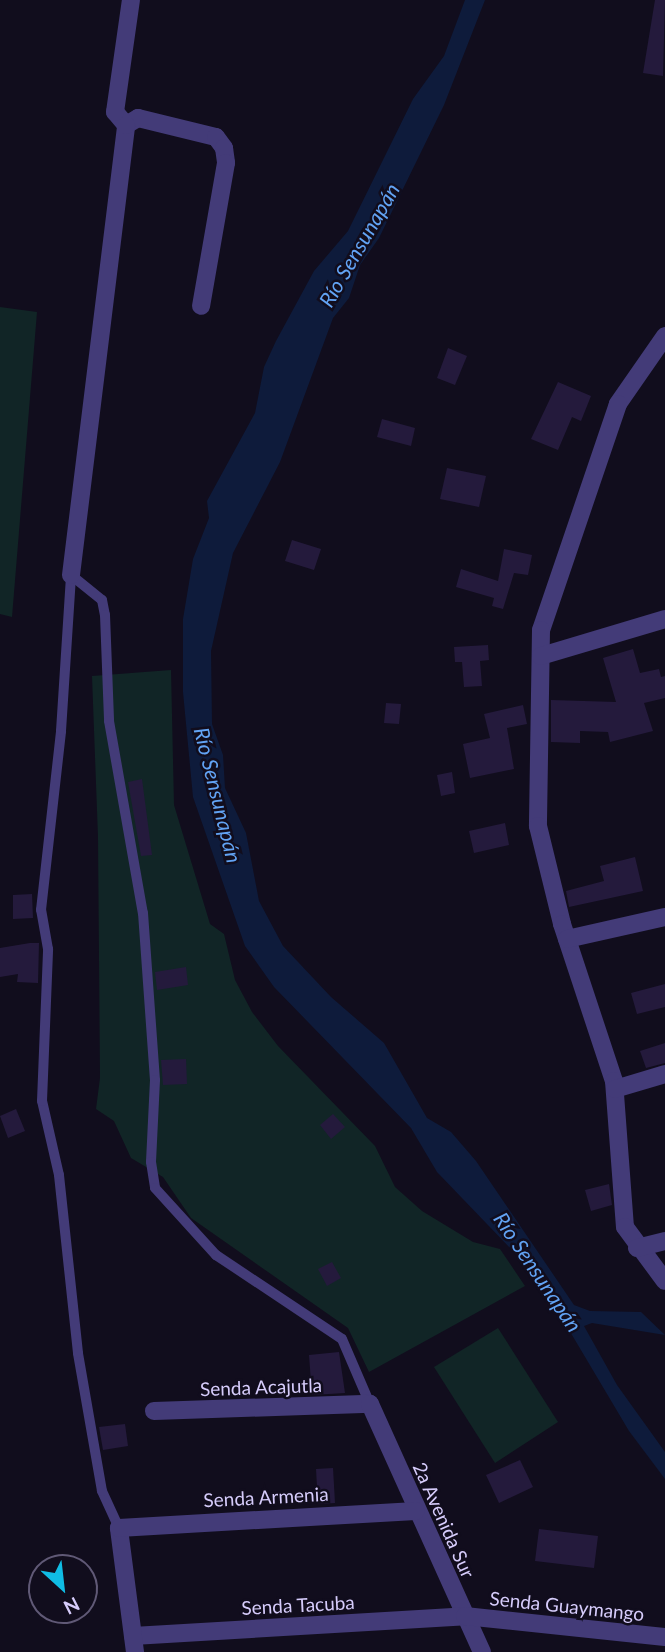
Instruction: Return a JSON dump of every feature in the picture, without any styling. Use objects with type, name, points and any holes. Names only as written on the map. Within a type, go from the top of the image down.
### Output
[{"type":"street","points":[[71,575],[126,125],[115,112],[131,0]]},
{"type":"street","points":[[126,125],[138,118],[216,137],[224,148],[226,163],[201,306]]},
{"type":"street","points":[[665,336],[618,404],[566,547],[541,630],[538,826],[567,939],[615,1090],[625,1227],[637,1248],[665,1281]]},
{"type":"street","points":[[541,656],[665,619]]},
{"type":"street","points":[[567,939],[665,917]]},
{"type":"street","points":[[615,1090],[665,1074]]},
{"type":"street","points":[[637,1248],[665,1241]]},
{"type":"street","name":"Senda Acajutla","points":[[154,1410],[370,1405]]},
{"type":"street","name":"2a Avenida Sur","points":[[370,1405],[482,1652]]},
{"type":"street","name":"Senda Armenia","points":[[119,1528],[416,1511]]},
{"type":"street","points":[[119,1528],[134,1644]]},
{"type":"street","name":"Senda Guaymango","points":[[465,1616],[665,1637]]},
{"type":"street","name":"Senda Tacuba","points":[[134,1644],[465,1616]]},
{"type":"lane","points":[[71,575],[102,600],[109,721],[143,913],[155,1080],[151,1162],[155,1188],[216,1255],[342,1339],[370,1405]]},
{"type":"lane","points":[[71,575],[60,743],[41,911],[48,950],[42,1101],[59,1175],[78,1353],[102,1491],[119,1528]]},
{"type":"green space","points":[[0,307],[37,312],[12,617],[0,614]]},
{"type":"green space","points":[[171,670],[174,805],[210,924],[224,934],[235,980],[252,1012],[278,1046],[375,1146],[395,1187],[422,1211],[473,1242],[500,1249],[525,1286],[369,1372],[348,1328],[191,1218],[163,1177],[131,1158],[114,1121],[96,1109],[100,1078],[98,837],[92,676]]},
{"type":"green space","points":[[498,1328],[558,1422],[495,1463],[434,1367]]},
{"type":"water","name":"Río Sensunapán","points":[[465,0],[485,0],[444,105],[379,238],[360,265],[349,298],[333,318],[280,462],[233,553],[211,651],[212,724],[223,755],[225,788],[246,833],[259,901],[283,946],[331,997],[384,1043],[427,1118],[451,1132],[476,1161],[574,1305],[590,1311],[641,1312],[665,1335],[592,1323],[584,1326],[617,1385],[665,1452],[665,1479],[629,1431],[537,1276],[437,1172],[411,1128],[274,987],[245,946],[193,797],[183,692],[183,619],[193,559],[209,518],[207,501],[255,413],[264,367],[276,341],[314,271],[348,231],[413,99],[444,56]]},
{"type":"building","points":[[655,0],[665,0],[663,76],[643,73]]},
{"type":"building","points":[[448,348],[467,356],[455,385],[437,378]]},
{"type":"building","points":[[558,382],[591,396],[581,421],[572,417],[558,450],[531,439]]},
{"type":"building","points":[[382,419],[415,428],[411,446],[377,437]]},
{"type":"building","points":[[447,468],[486,476],[479,507],[440,499]]},
{"type":"building","points":[[292,540],[321,549],[314,570],[285,561]]},
{"type":"building","points":[[504,549],[532,555],[528,575],[514,573],[503,609],[492,606],[494,598],[456,587],[461,569],[498,581]]},
{"type":"building","points":[[488,645],[489,660],[480,661],[482,686],[464,687],[462,662],[455,662],[454,647]]},
{"type":"building","points":[[633,649],[640,673],[659,669],[661,677],[665,676],[665,698],[644,703],[653,731],[610,742],[608,732],[580,731],[580,743],[551,742],[551,700],[616,702],[603,658]]},
{"type":"building","points":[[386,703],[401,704],[399,724],[384,723]]},
{"type":"building","points":[[523,705],[527,724],[507,728],[514,769],[470,778],[463,744],[490,738],[484,714]]},
{"type":"building","points":[[452,772],[455,793],[441,796],[437,775]]},
{"type":"building","points":[[142,779],[152,855],[141,856],[128,782]]},
{"type":"building","points":[[505,823],[509,845],[474,853],[469,831]]},
{"type":"building","points":[[635,857],[643,891],[569,907],[566,891],[604,881],[600,866]]},
{"type":"building","points":[[32,894],[33,918],[13,919],[13,895]]},
{"type":"building","points":[[39,943],[38,983],[17,982],[18,974],[0,977],[0,948]]},
{"type":"building","points":[[186,967],[188,985],[157,990],[155,972]]},
{"type":"building","points":[[665,984],[665,1007],[637,1014],[631,993]]},
{"type":"building","points":[[665,1043],[665,1063],[646,1068],[640,1051]]},
{"type":"building","points":[[186,1059],[187,1084],[163,1085],[161,1060]]},
{"type":"building","points":[[16,1109],[25,1131],[8,1138],[0,1116]]},
{"type":"building","points":[[333,1114],[345,1127],[331,1139],[320,1125]]},
{"type":"building","points":[[609,1184],[612,1205],[591,1211],[585,1190]]},
{"type":"building","points":[[332,1262],[341,1278],[327,1286],[318,1269]]},
{"type":"building","points":[[339,1352],[345,1393],[312,1395],[309,1355]]},
{"type":"building","points":[[125,1424],[128,1446],[103,1450],[99,1427]]},
{"type":"building","points":[[520,1460],[533,1487],[499,1503],[486,1475]]},
{"type":"building","points":[[333,1468],[335,1503],[318,1504],[316,1469]]},
{"type":"building","points":[[539,1529],[598,1536],[594,1568],[535,1561]]}]
